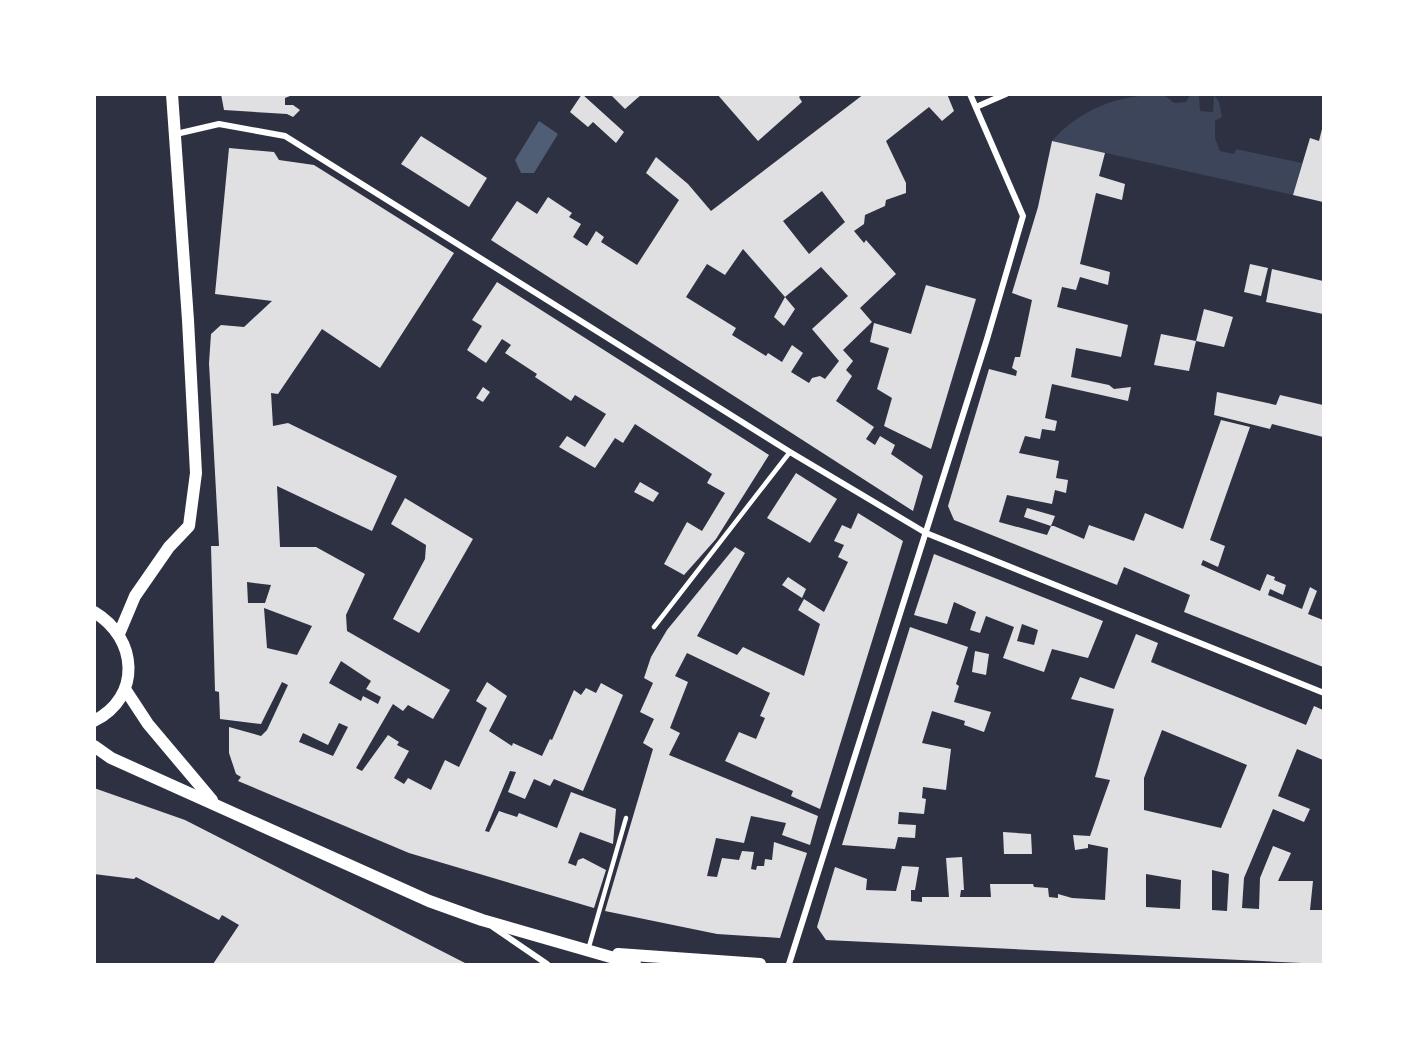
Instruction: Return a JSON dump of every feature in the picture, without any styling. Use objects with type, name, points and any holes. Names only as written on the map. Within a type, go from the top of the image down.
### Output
[{"type":"main road","points":[[119,634],[135,596],[169,547],[189,526],[196,473],[177,134],[172,94]]},
{"type":"main road","points":[[94,612],[107,620],[119,634],[127,651],[129,670],[125,689],[116,705],[94,721]]},
{"type":"main road","points":[[125,689],[148,724],[215,803]]},
{"type":"main road","points":[[94,746],[111,758],[429,901],[482,920],[635,964]]},
{"type":"main road","points":[[590,951],[760,964]]},
{"type":"street","points":[[789,964],[926,534],[1023,216],[970,94]]},
{"type":"street","points":[[976,107],[1006,94]]},
{"type":"street","points":[[177,134],[219,124],[285,136],[789,452],[926,534],[1323,693]]},
{"type":"street","points":[[482,920],[547,964]]},
{"type":"lane","points":[[654,627],[789,452]]},
{"type":"lane","points":[[590,951],[626,818]]},
{"type":"shaded area","points":[[1163,94],[1174,103],[1186,102],[1190,95],[1199,95],[1200,111],[1213,112],[1214,95],[1219,102],[1222,117],[1215,121],[1215,138],[1220,151],[1234,154],[1236,149],[1302,163],[1293,195],[1052,141],[1075,120],[1102,106],[1131,97]]},
{"type":"shaded area","points":[[539,121],[558,134],[534,173],[521,173],[515,160]]},
{"type":"building","points":[[221,94],[295,94],[285,98],[285,105],[293,105],[300,110],[293,117],[287,114],[224,110]]},
{"type":"building","points":[[582,94],[624,132],[616,143],[593,122],[588,127],[570,112]]},
{"type":"building","points":[[610,94],[642,94],[625,109]]},
{"type":"building","points":[[717,94],[802,94],[799,97],[802,102],[758,141]]},
{"type":"building","points":[[864,94],[947,94],[954,111],[942,121],[929,107],[886,141],[906,183],[906,193],[886,200],[885,206],[865,215],[864,224],[854,231],[864,243],[866,240],[896,274],[860,308],[872,322],[843,350],[853,361],[846,370],[852,376],[836,401],[874,427],[866,439],[875,445],[880,436],[895,445],[891,454],[923,476],[913,511],[491,240],[517,201],[537,214],[548,197],[572,213],[569,217],[581,224],[573,237],[587,246],[596,231],[604,237],[601,242],[637,265],[679,200],[646,173],[656,157],[688,184],[711,211]],"holes":[[[822,191],[845,222],[809,254],[783,221]],[[743,249],[785,297],[821,267],[848,296],[812,329],[839,361],[825,379],[820,376],[812,378],[809,383],[791,372],[803,353],[792,345],[782,362],[768,353],[766,356],[732,335],[736,328],[686,297],[707,264],[725,275]]]},
{"type":"building","points":[[1323,125],[1323,202],[1293,195],[1310,138],[1319,141]]},
{"type":"building","points":[[421,136],[487,178],[469,207],[401,164]]},
{"type":"building","points":[[1052,141],[1105,153],[1099,176],[1125,184],[1122,200],[1096,193],[1080,264],[1110,272],[1108,285],[1080,277],[1076,290],[1062,287],[1057,307],[1128,325],[1121,357],[1076,348],[1071,377],[1109,385],[1114,389],[1131,387],[1128,401],[1052,384],[1045,418],[1057,421],[1055,431],[1042,429],[1040,439],[1025,436],[1019,453],[1059,461],[1056,478],[1068,480],[1066,493],[1055,490],[1052,504],[1007,495],[999,522],[1047,535],[1051,526],[1054,526],[1084,539],[1089,525],[1134,541],[1145,513],[1183,529],[1221,420],[1250,427],[1210,540],[1225,546],[1218,567],[1203,560],[1201,565],[1260,591],[1267,574],[1275,577],[1274,580],[1286,585],[1283,595],[1270,589],[1268,595],[1302,609],[1310,587],[1317,591],[1308,614],[1323,620],[1323,667],[1184,612],[1190,595],[1124,567],[1117,585],[954,520],[948,506],[989,369],[1016,376],[1017,371],[1012,368],[1015,357],[1020,357],[1032,300],[1012,293],[1038,207]]},
{"type":"building","points":[[229,148],[274,152],[279,160],[314,165],[454,253],[380,368],[322,329],[278,394],[271,393],[273,426],[288,423],[397,476],[372,531],[277,486],[280,547],[316,547],[365,574],[346,615],[347,631],[450,690],[433,719],[408,705],[403,711],[393,704],[356,768],[362,771],[388,735],[399,742],[397,745],[409,751],[394,778],[404,784],[408,778],[431,790],[445,760],[459,767],[487,708],[476,701],[487,682],[507,696],[489,731],[512,746],[513,743],[542,756],[550,739],[552,740],[574,690],[581,695],[586,688],[596,693],[601,683],[623,695],[583,791],[554,779],[550,786],[534,779],[525,799],[508,792],[516,772],[510,771],[485,831],[489,832],[499,811],[517,817],[519,813],[557,828],[571,792],[616,809],[613,844],[580,832],[568,863],[576,866],[578,860],[583,858],[606,870],[594,908],[409,853],[238,781],[241,777],[236,774],[229,753],[229,727],[261,736],[267,730],[288,685],[282,682],[261,724],[220,719],[219,692],[215,691],[211,546],[219,546],[209,363],[211,334],[221,325],[244,327],[272,301],[215,294]],"holes":[[[247,582],[271,585],[265,603],[248,603]],[[264,608],[312,626],[297,655],[267,648]],[[341,661],[371,681],[366,689],[381,697],[378,704],[363,696],[361,701],[329,683]],[[339,723],[348,727],[333,756],[299,742],[303,733],[328,745]]]},
{"type":"building","points":[[1250,264],[1268,268],[1261,296],[1244,292]]},
{"type":"building","points":[[1272,269],[1323,281],[1323,314],[1266,302]]},
{"type":"building","points":[[497,282],[769,455],[716,539],[684,575],[664,564],[687,522],[702,531],[725,493],[707,483],[712,474],[635,424],[623,443],[615,438],[595,468],[559,447],[567,436],[585,447],[606,414],[575,395],[571,401],[535,377],[537,374],[505,353],[511,345],[502,339],[486,363],[467,350],[482,326],[472,320]]},
{"type":"building","points":[[926,285],[976,299],[931,449],[884,426],[892,398],[877,389],[889,348],[870,342],[874,323],[911,334]]},
{"type":"building","points":[[785,297],[795,309],[784,326],[774,317]]},
{"type":"building","points":[[1204,309],[1233,317],[1224,347],[1196,341]]},
{"type":"building","points":[[1161,334],[1196,341],[1189,371],[1154,365]]},
{"type":"building","points":[[483,387],[490,392],[483,402],[476,398]]},
{"type":"building","points":[[1217,392],[1276,405],[1280,395],[1323,405],[1323,437],[1272,424],[1270,429],[1214,415]]},
{"type":"building","points":[[796,473],[837,499],[810,543],[767,518]]},
{"type":"building","points":[[640,482],[659,493],[653,502],[634,492]]},
{"type":"building","points":[[405,498],[473,539],[419,633],[393,619],[425,559],[426,545],[391,524]]},
{"type":"building","points":[[1027,508],[1055,516],[1051,526],[1024,517]]},
{"type":"building","points":[[858,513],[903,541],[820,809],[791,796],[793,791],[725,761],[739,732],[756,739],[765,718],[760,716],[770,693],[687,653],[675,676],[688,682],[670,728],[680,733],[669,755],[818,816],[810,845],[782,835],[786,823],[751,816],[744,843],[716,838],[707,876],[717,877],[722,858],[739,860],[742,851],[754,852],[751,869],[756,870],[757,866],[764,866],[765,859],[772,860],[774,842],[807,853],[780,938],[717,934],[605,911],[653,749],[643,743],[654,719],[640,712],[653,683],[644,678],[651,657],[667,630],[735,547],[745,553],[697,636],[737,655],[743,647],[804,676],[820,624],[798,610],[804,599],[824,612],[848,562],[838,557],[844,545],[834,541],[842,525],[851,529]]},
{"type":"building","points":[[934,554],[1103,621],[1088,658],[1052,649],[1044,672],[1003,658],[1014,627],[986,616],[980,633],[970,630],[976,612],[954,602],[947,624],[914,615]],"holes":[[[1022,624],[1038,630],[1034,645],[1017,641]]]},
{"type":"building","points":[[788,577],[806,589],[802,598],[782,585]]},
{"type":"building","points":[[910,627],[968,647],[956,684],[959,686],[954,702],[991,712],[984,732],[964,725],[965,721],[932,711],[922,743],[951,749],[946,790],[923,787],[922,798],[926,799],[924,814],[899,812],[898,824],[916,825],[915,838],[898,837],[895,849],[842,845]]},
{"type":"building","points":[[1136,634],[1158,643],[1151,662],[1306,725],[1314,706],[1323,710],[1323,760],[1297,749],[1278,796],[1310,809],[1304,822],[1273,809],[1244,878],[1242,908],[1259,909],[1260,878],[1273,846],[1291,853],[1278,881],[1313,881],[1310,910],[1323,910],[1323,964],[826,940],[817,927],[835,867],[867,879],[866,890],[896,891],[902,866],[919,867],[915,890],[911,890],[911,901],[922,902],[922,897],[949,897],[946,858],[962,857],[964,890],[961,890],[960,897],[991,897],[990,884],[1033,884],[1034,887],[1048,888],[1049,897],[1058,898],[1058,894],[1072,898],[1105,900],[1108,848],[1088,844],[1088,848],[1075,850],[1073,835],[1090,836],[1110,780],[1095,777],[1114,709],[1071,699],[1080,677],[1114,689]],"holes":[[[1162,730],[1247,765],[1221,828],[1144,810],[1144,778]],[[1212,870],[1229,874],[1227,911],[1212,910]],[[1146,874],[1181,880],[1180,909],[1146,907]]]},
{"type":"building","points":[[975,651],[989,654],[986,675],[972,672]]},
{"type":"building","points":[[94,788],[185,820],[467,964],[213,964],[239,925],[222,915],[219,920],[136,877],[134,879],[94,874]]},
{"type":"building","points":[[1003,832],[1031,834],[1032,854],[1004,854]]}]
